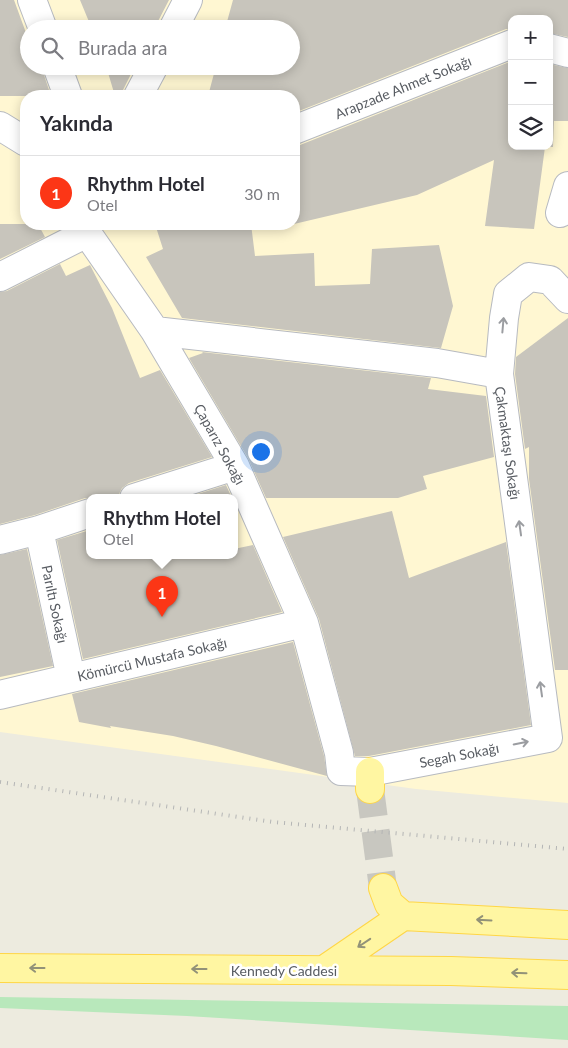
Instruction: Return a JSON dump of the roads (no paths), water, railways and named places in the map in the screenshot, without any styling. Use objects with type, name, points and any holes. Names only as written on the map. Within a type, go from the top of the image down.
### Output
[{"type":"main road","points":[[383,888],[389,904],[403,916]]},
{"type":"main road","points":[[324,970],[403,916],[568,925]]},
{"type":"main road","name":"Kennedy Caddesi","points":[[0,968],[451,971],[568,975]]},
{"type":"street","points":[[32,0],[40,20]]},
{"type":"street","points":[[178,20],[188,0]]},
{"type":"street","name":"Arapzade Ahmet Sokağı","points":[[300,128],[508,46]]},
{"type":"street","points":[[553,49],[568,53]]},
{"type":"street","points":[[60,75],[66,90]]},
{"type":"street","points":[[141,90],[149,75]]},
{"type":"street","points":[[0,126],[20,138]]},
{"type":"street","points":[[560,213],[568,186]]},
{"type":"street","points":[[0,277],[82,230]]},
{"type":"street","name":"Çaparız Sokağı","points":[[87,230],[155,331],[235,466],[304,623],[339,753],[342,771],[370,781]]},
{"type":"street","points":[[499,374],[508,294],[529,277],[550,280],[568,299]]},
{"type":"street","name":"Çakmaktaşı Sokağı","points":[[155,331],[438,363],[499,374],[554,726]]},
{"type":"street","points":[[147,494],[235,466]]},
{"type":"street","points":[[0,540],[39,530],[86,514]]},
{"type":"street","name":"Parıltı Sokağı","points":[[39,530],[71,678]]},
{"type":"street","name":"Kömürcü Mustafa Sokağı","points":[[0,695],[304,623]]},
{"type":"street","name":"Segah Sokağı","points":[[370,781],[554,726]]},
{"type":"tunnel","points":[[370,789],[383,888]]},
{"type":"railway","points":[[0,782],[273,822],[568,849]]},
{"type":"place","name":"Rhythm Hotel","points":[[162,617]]}]
